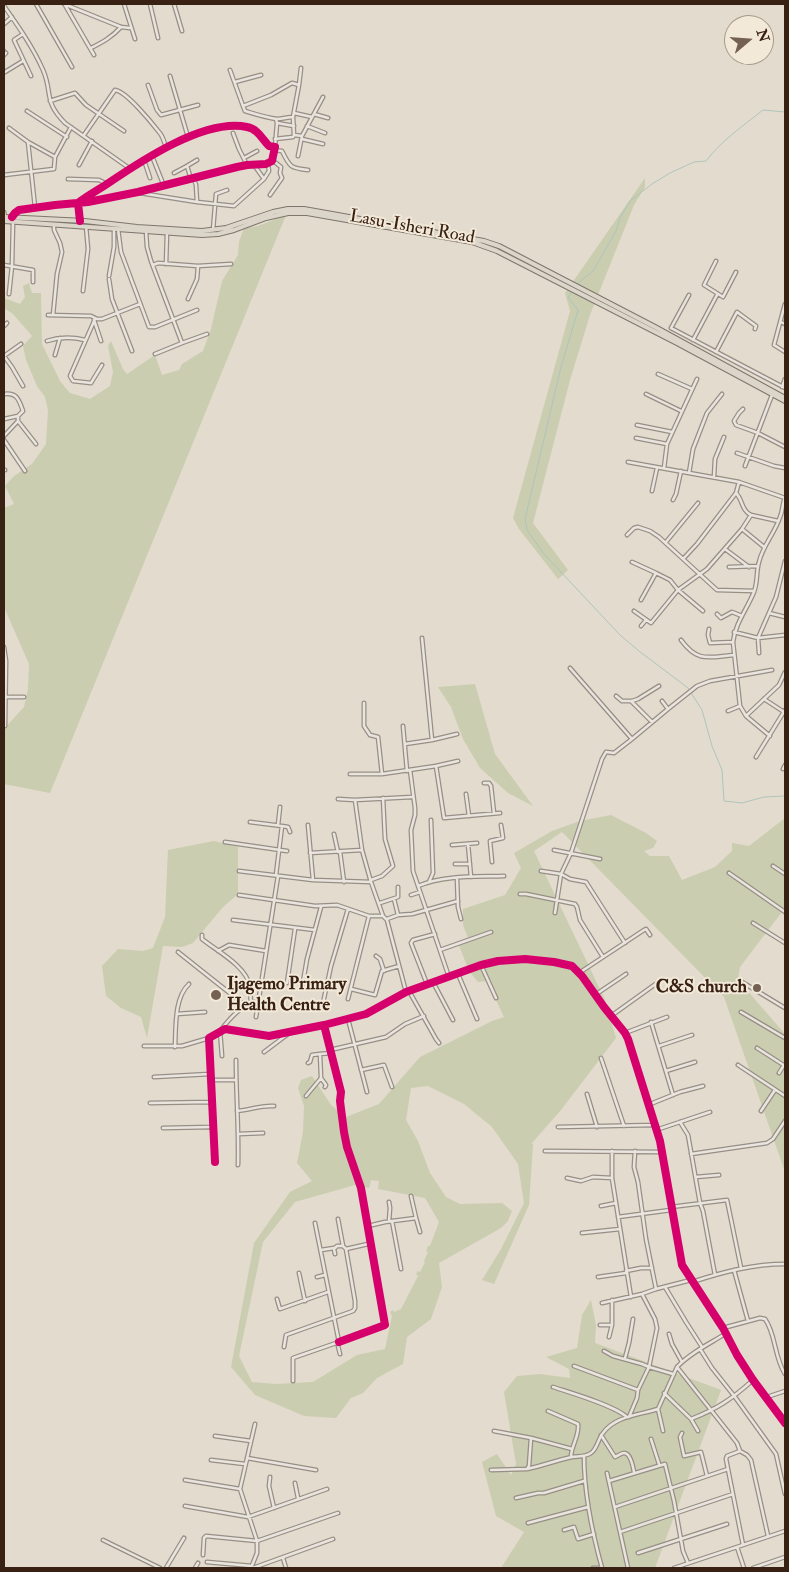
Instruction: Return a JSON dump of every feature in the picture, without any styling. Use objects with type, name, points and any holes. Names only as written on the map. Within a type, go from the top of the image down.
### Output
[{"type":"main road","name":"Lasu-Isheri Road","points":[[12,219],[80,221],[202,231],[241,224],[273,212],[288,209],[304,209],[473,239],[491,245],[785,399]]},
{"type":"main road","name":"Lasu-Isheri Road","points":[[4,218],[54,224],[64,222],[116,229],[202,235],[234,230],[266,218],[288,213],[307,213],[491,245]]},
{"type":"main road","name":"Lasu-Isheri Road","points":[[654,329],[785,399]]},
{"type":"street","points":[[36,4],[72,68]]},
{"type":"street","points":[[64,4],[121,27],[130,28]]},
{"type":"street","points":[[64,4],[94,55]]},
{"type":"street","points":[[124,4],[134,39]]},
{"type":"street","points":[[150,4],[158,38]]},
{"type":"street","points":[[174,4],[182,31]]},
{"type":"street","points":[[4,6],[39,61],[45,75],[50,101],[56,114],[71,127],[129,168]]},
{"type":"street","points":[[4,24],[12,17]]},
{"type":"street","points":[[91,48],[112,36],[121,27]]},
{"type":"street","points":[[22,34],[14,40],[30,76]]},
{"type":"street","points":[[5,72],[23,62]]},
{"type":"street","points":[[294,135],[294,115],[301,68]]},
{"type":"street","points":[[230,70],[242,106],[248,112],[276,119],[294,115],[313,115],[328,118]]},
{"type":"street","points":[[235,82],[261,75]]},
{"type":"street","points":[[170,76],[188,137]]},
{"type":"street","points":[[242,106],[271,95],[292,83],[299,85]]},
{"type":"street","points":[[148,85],[157,110],[161,115],[198,105]]},
{"type":"street","points":[[84,135],[115,90],[130,100],[159,132],[166,147]]},
{"type":"street","points":[[50,101],[75,93],[86,105],[124,131]]},
{"type":"street","points":[[298,156],[307,126],[323,97]]},
{"type":"street","points":[[27,111],[67,137]]},
{"type":"street","points":[[9,294],[12,266],[12,219],[16,211],[78,203],[138,192],[247,165],[268,164],[272,161],[275,148],[276,119]]},
{"type":"street","points":[[277,123],[294,126]]},
{"type":"street","points":[[78,203],[129,168],[166,147],[188,137],[224,126],[247,127],[262,136],[269,146],[282,151],[286,161],[291,166],[308,170]]},
{"type":"street","points":[[307,126],[325,133]]},
{"type":"street","points":[[4,175],[30,170],[54,169],[56,157],[71,127]]},
{"type":"street","points":[[8,128],[28,142],[56,157]]},
{"type":"street","points":[[233,133],[247,165]]},
{"type":"street","points":[[275,139],[292,137],[294,135],[323,144]]},
{"type":"street","points":[[28,142],[36,208]]},
{"type":"street","points":[[79,166],[92,142]]},
{"type":"street","points":[[244,158],[257,151]]},
{"type":"street","points":[[152,156],[164,186]]},
{"type":"street","points":[[144,160],[150,178]]},
{"type":"street","points":[[174,173],[197,160]]},
{"type":"street","points":[[270,195],[282,178],[281,168],[272,161]]},
{"type":"street","points":[[254,164],[264,179]]},
{"type":"street","points":[[138,192],[232,206],[236,205],[264,179],[269,171],[268,164]]},
{"type":"street","points":[[187,166],[193,179],[197,202]]},
{"type":"street","points":[[68,179],[99,180],[107,184]]},
{"type":"street","points":[[212,230],[217,193],[227,190]]},
{"type":"street","points":[[78,203],[80,221]]},
{"type":"street","points":[[4,212],[4,218]]},
{"type":"street","points":[[52,315],[62,252],[54,230],[54,224]]},
{"type":"street","points":[[83,291],[88,249],[86,226]]},
{"type":"street","points":[[116,229],[109,278],[110,292],[132,351]]},
{"type":"street","points":[[116,229],[121,252],[151,328],[198,310]]},
{"type":"street","points":[[146,231],[147,247],[152,265],[182,343]]},
{"type":"street","points":[[166,264],[167,233]]},
{"type":"street","points":[[716,261],[704,285],[717,294],[723,297],[736,272]]},
{"type":"street","points":[[152,265],[158,263],[198,266],[231,264]]},
{"type":"street","points":[[4,265],[33,270],[33,282]]},
{"type":"street","points":[[188,299],[197,279],[198,266]]},
{"type":"street","points":[[694,340],[717,294]]},
{"type":"street","points":[[689,295],[672,328],[784,388],[785,379]]},
{"type":"street","points":[[48,315],[91,316],[94,319],[102,319],[140,304]]},
{"type":"street","points":[[785,304],[774,344],[785,352]]},
{"type":"street","points":[[716,352],[737,312],[756,326],[755,329]]},
{"type":"street","points":[[94,319],[70,376],[71,379],[73,381],[91,383],[102,364]]},
{"type":"street","points":[[94,319],[101,341]]},
{"type":"street","points":[[781,322],[785,324]]},
{"type":"street","points":[[4,326],[7,323]]},
{"type":"street","points":[[155,354],[207,334]]},
{"type":"street","points":[[47,341],[60,338],[85,340]]},
{"type":"street","points":[[55,355],[60,338]]},
{"type":"street","points":[[21,344],[4,356],[23,386]]},
{"type":"street","points":[[658,374],[692,389]]},
{"type":"street","points":[[664,468],[667,444],[696,379]]},
{"type":"street","points":[[4,394],[12,394],[18,398],[23,411],[18,416],[4,419]]},
{"type":"street","points":[[646,394],[681,411]]},
{"type":"street","points":[[689,473],[693,449],[707,413],[722,394]]},
{"type":"street","points":[[745,466],[773,394]]},
{"type":"street","points":[[743,409],[734,421],[735,424],[785,447]]},
{"type":"street","points":[[18,416],[18,421],[36,444]]},
{"type":"street","points":[[18,421],[4,438],[25,472]]},
{"type":"street","points":[[636,425],[672,432]]},
{"type":"street","points":[[714,477],[715,459],[724,437]]},
{"type":"street","points":[[636,438],[667,444]]},
{"type":"street","points":[[737,453],[785,468]]},
{"type":"street","points":[[628,462],[739,482],[785,498],[781,516],[764,546],[758,566],[758,576],[754,591],[734,632],[733,642],[740,706],[746,716],[770,736]]},
{"type":"street","points":[[652,491],[657,468]]},
{"type":"street","points":[[673,500],[681,471]]},
{"type":"street","points":[[683,559],[697,544],[736,493],[739,482]]},
{"type":"street","points":[[736,493],[743,507],[751,514],[778,521]]},
{"type":"street","points":[[666,542],[698,503]]},
{"type":"street","points":[[634,611],[651,623],[678,590],[700,575],[725,549],[742,529],[751,514]]},
{"type":"street","points":[[781,516],[785,518]]},
{"type":"street","points":[[626,535],[634,528],[641,527],[655,534],[717,590],[754,591]]},
{"type":"street","points":[[742,529],[764,546]]},
{"type":"street","points":[[725,549],[749,567]]},
{"type":"street","points":[[758,653],[758,638],[776,597],[785,561]]},
{"type":"street","points":[[632,562],[667,578],[703,611]]},
{"type":"street","points":[[729,567],[758,566]]},
{"type":"street","points":[[641,600],[656,573]]},
{"type":"street","points":[[717,614],[721,618],[730,612],[742,616]]},
{"type":"street","points":[[770,613],[785,617]]},
{"type":"street","points":[[641,626],[646,620]]},
{"type":"street","points":[[708,629],[710,643],[733,642]]},
{"type":"street","points":[[734,632],[758,638],[784,634],[785,630]]},
{"type":"street","points":[[422,638],[432,740]]},
{"type":"street","points":[[681,640],[688,650],[700,657],[734,654]]},
{"type":"street","points":[[4,647],[6,661],[5,726]]},
{"type":"street","points":[[570,668],[632,739]]},
{"type":"street","points":[[555,913],[561,874],[571,852],[605,754],[608,752],[614,753],[692,690],[710,681],[772,670]]},
{"type":"street","points":[[746,716],[779,685],[785,672]]},
{"type":"street","points":[[616,696],[622,701],[631,701],[638,699],[659,686]]},
{"type":"street","points":[[4,697],[24,697]]},
{"type":"street","points":[[756,757],[784,711],[764,699]]},
{"type":"street","points":[[631,701],[652,722]]},
{"type":"street","points":[[662,701],[668,709]]},
{"type":"street","points":[[364,703],[364,726],[370,735],[378,737],[382,774]]},
{"type":"street","points":[[728,711],[740,706]]},
{"type":"street","points":[[403,726],[415,815],[411,830],[413,871],[449,977]]},
{"type":"street","points":[[405,744],[456,734]]},
{"type":"street","points":[[350,774],[382,774],[408,771],[458,761]]},
{"type":"street","points":[[783,769],[785,765]]},
{"type":"street","points":[[436,766],[444,818],[500,813]]},
{"type":"street","points":[[484,783],[491,786],[494,813]]},
{"type":"street","points":[[466,794],[469,816]]},
{"type":"street","points":[[239,871],[344,882],[371,881],[382,876],[393,866],[385,839],[383,798]]},
{"type":"street","points":[[338,799],[412,798]]},
{"type":"street","points":[[355,800],[362,850],[383,916],[387,920],[399,966],[408,991],[439,1043]]},
{"type":"street","points":[[256,1017],[277,875],[280,807]]},
{"type":"street","points":[[429,882],[433,873],[431,820]]},
{"type":"street","points":[[250,822],[280,825],[288,827],[290,832]]},
{"type":"street","points":[[308,825],[313,880]]},
{"type":"street","points":[[492,862],[490,841],[503,838],[502,825]]},
{"type":"street","points":[[334,834],[344,882]]},
{"type":"street","points":[[225,842],[287,851]]},
{"type":"street","points":[[452,845],[477,843]]},
{"type":"street","points":[[468,844],[471,877]]},
{"type":"street","points":[[310,854],[362,850]]},
{"type":"street","points":[[554,850],[600,859]]},
{"type":"street","points":[[455,864],[470,864]]},
{"type":"street","points":[[773,866],[785,874]]},
{"type":"street","points":[[541,871],[561,874],[570,879],[586,882],[625,943]]},
{"type":"street","points":[[729,873],[785,912]]},
{"type":"street","points":[[418,886],[429,882],[457,878],[504,876]]},
{"type":"street","points":[[457,878],[461,919]]},
{"type":"street","points":[[380,903],[398,897],[398,887]]},
{"type":"street","points":[[410,895],[420,892]]},
{"type":"street","points":[[520,894],[556,900],[576,906],[580,920],[603,957]]},
{"type":"street","points":[[239,896],[321,907],[332,904],[370,916],[383,916]]},
{"type":"street","points":[[394,899],[398,915]]},
{"type":"street","points":[[387,920],[398,915],[427,910],[458,901]]},
{"type":"street","points":[[302,988],[307,959],[321,907]]},
{"type":"street","points":[[323,1004],[331,966],[348,909]]},
{"type":"street","points":[[348,999],[370,916]]},
{"type":"street","points":[[233,920],[269,926],[315,930]]},
{"type":"street","points":[[754,923],[785,943]]},
{"type":"street","points":[[287,983],[295,929]]},
{"type":"street","points":[[579,973],[645,929],[650,935]]},
{"type":"street","points":[[440,950],[491,932]]},
{"type":"street","points":[[427,984],[412,943],[413,940],[435,934]]},
{"type":"street","points":[[202,935],[202,939],[245,973],[250,986],[251,1002]]},
{"type":"street","points":[[218,951],[229,945],[266,951]]},
{"type":"street","points":[[178,952],[241,1002],[242,1008]]},
{"type":"street","points":[[376,956],[380,959],[384,971]]},
{"type":"street","points":[[144,1046],[175,1047],[190,1045],[220,1031],[229,1029],[269,1036],[324,1025],[366,1014],[408,991],[498,960],[525,959],[572,966],[625,1032],[662,1152],[682,1265],[723,1328],[753,1380],[784,1419],[785,1423]]},
{"type":"street","points":[[351,990],[375,995],[382,973],[399,966]]},
{"type":"street","points":[[480,966],[496,998]]},
{"type":"street","points":[[458,974],[477,1019]]},
{"type":"street","points":[[595,995],[626,974]]},
{"type":"street","points":[[433,982],[453,1020]]},
{"type":"street","points":[[742,982],[785,1008]]},
{"type":"street","points":[[175,1047],[177,1014],[183,989],[189,984]]},
{"type":"street","points":[[612,1016],[657,984]]},
{"type":"street","points":[[222,1056],[220,1031],[231,1017],[242,1008],[251,1002],[259,1001]]},
{"type":"street","points":[[177,1014],[205,1012]]},
{"type":"street","points":[[742,1012],[785,1038]]},
{"type":"street","points":[[308,1063],[312,1055],[331,1052],[386,1037],[405,1024],[424,1016]]},
{"type":"street","points":[[625,1032],[667,1017]]},
{"type":"street","points":[[348,1019],[367,1092]]},
{"type":"street","points":[[651,1022],[673,1095]]},
{"type":"street","points":[[293,1381],[293,1358],[385,1325],[361,1188],[347,1147],[340,1101],[341,1092],[324,1025]]},
{"type":"street","points":[[264,1052],[289,1033]]},
{"type":"street","points":[[659,1046],[692,1035]]},
{"type":"street","points":[[208,1038],[214,1162]]},
{"type":"street","points":[[757,1048],[785,1066],[779,1073]]},
{"type":"street","points":[[320,1054],[321,1078],[326,1085],[325,1087]]},
{"type":"street","points":[[600,1058],[624,1126]]},
{"type":"street","points":[[236,1060],[239,1134],[238,1166]]},
{"type":"street","points":[[666,1071],[695,1062]]},
{"type":"street","points":[[361,1070],[384,1065],[392,1088]]},
{"type":"street","points":[[738,1065],[785,1096]]},
{"type":"street","points":[[154,1078],[210,1074]]},
{"type":"street","points":[[306,1096],[321,1078]]},
{"type":"street","points":[[210,1080],[236,1080]]},
{"type":"street","points":[[648,1105],[702,1086]]},
{"type":"street","points":[[761,1111],[775,1090]]},
{"type":"street","points":[[587,1094],[597,1126]]},
{"type":"street","points":[[150,1103],[211,1102]]},
{"type":"street","points":[[237,1112],[262,1106],[274,1106]]},
{"type":"street","points":[[656,1130],[710,1112]]},
{"type":"street","points":[[692,1154],[767,1143],[774,1139],[785,1121]]},
{"type":"street","points":[[680,1122],[688,1135],[715,1275]]},
{"type":"street","points":[[558,1127],[654,1125]]},
{"type":"street","points":[[163,1128],[212,1127]]},
{"type":"street","points":[[239,1134],[263,1133]]},
{"type":"street","points":[[545,1151],[662,1152]]},
{"type":"street","points":[[612,1151],[612,1178],[631,1297]]},
{"type":"street","points":[[635,1151],[634,1167],[656,1289]]},
{"type":"street","points":[[696,1177],[720,1174]]},
{"type":"street","points":[[568,1178],[581,1181],[593,1177],[612,1178]]},
{"type":"street","points":[[411,1196],[420,1232]]},
{"type":"street","points":[[618,1217],[726,1199],[728,1200],[741,1268]]},
{"type":"street","points":[[389,1202],[401,1269]]},
{"type":"street","points":[[601,1206],[616,1203]]},
{"type":"street","points":[[368,1226],[416,1218]]},
{"type":"street","points":[[284,1347],[286,1335],[353,1311],[356,1306],[338,1219]]},
{"type":"street","points":[[315,1222],[340,1354]]},
{"type":"street","points":[[582,1233],[620,1230]]},
{"type":"street","points":[[368,1244],[371,1239]]},
{"type":"street","points":[[321,1250],[339,1246],[344,1248],[368,1244],[372,1246]]},
{"type":"street","points":[[334,1248],[334,1254]]},
{"type":"street","points":[[602,1303],[741,1268],[785,1264]]},
{"type":"street","points":[[598,1277],[641,1268],[652,1268]]},
{"type":"street","points":[[734,1270],[748,1321]]},
{"type":"street","points":[[299,1273],[305,1301]]},
{"type":"street","points":[[317,1277],[324,1275]]},
{"type":"street","points":[[665,1286],[712,1368],[777,1456],[785,1494]]},
{"type":"street","points":[[277,1299],[280,1309],[328,1292]]},
{"type":"street","points":[[628,1417],[649,1368],[657,1328],[655,1319],[642,1294]]},
{"type":"street","points":[[609,1337],[612,1326],[612,1300]]},
{"type":"street","points":[[723,1328],[763,1318],[770,1327],[778,1362],[785,1374]]},
{"type":"street","points":[[625,1358],[633,1319]]},
{"type":"street","points":[[600,1325],[612,1326]]},
{"type":"street","points":[[669,1334],[682,1362]]},
{"type":"street","points":[[663,1431],[658,1410],[677,1367],[701,1348],[726,1334]]},
{"type":"street","points":[[604,1351],[649,1368],[673,1374]]},
{"type":"street","points":[[574,1366],[638,1390]]},
{"type":"street","points":[[677,1367],[737,1443],[740,1451],[749,1457],[768,1536]]},
{"type":"street","points":[[691,1420],[712,1411],[735,1397],[753,1380]]},
{"type":"street","points":[[552,1387],[601,1404],[628,1417]]},
{"type":"street","points":[[767,1397],[785,1391]]},
{"type":"street","points":[[664,1393],[691,1420],[698,1431]]},
{"type":"street","points":[[491,1470],[527,1469],[584,1456],[594,1450],[601,1435],[612,1423],[658,1410]]},
{"type":"street","points":[[548,1411],[578,1424],[579,1429],[571,1458]]},
{"type":"street","points":[[252,1567],[258,1553],[257,1541],[240,1489],[255,1424]]},
{"type":"street","points":[[494,1431],[572,1449]]},
{"type":"street","points":[[682,1433],[680,1437],[684,1456],[700,1452],[707,1476]]},
{"type":"street","points":[[601,1435],[616,1457],[623,1453],[627,1454],[634,1473]]},
{"type":"street","points":[[215,1436],[251,1441]]},
{"type":"street","points":[[527,1469],[529,1466],[531,1438]]},
{"type":"street","points":[[651,1439],[659,1464]]},
{"type":"street","points":[[740,1451],[726,1457],[743,1545]]},
{"type":"street","points":[[584,1456],[584,1481],[588,1507],[602,1568],[593,1568]]},
{"type":"street","points":[[247,1458],[316,1470]]},
{"type":"street","points":[[211,1460],[245,1464]]},
{"type":"street","points":[[609,1480],[659,1464],[665,1464],[688,1563]]},
{"type":"street","points":[[615,1507],[728,1469]]},
{"type":"street","points":[[607,1473],[628,1568]]},
{"type":"street","points":[[270,1477],[269,1486],[274,1508]]},
{"type":"street","points":[[186,1480],[240,1489]]},
{"type":"street","points":[[516,1498],[544,1493],[584,1481]]},
{"type":"street","points":[[295,1483],[298,1498]]},
{"type":"street","points":[[185,1506],[248,1517],[327,1489]]},
{"type":"street","points":[[620,1532],[733,1494]]},
{"type":"street","points":[[528,1523],[588,1507]]},
{"type":"street","points":[[203,1555],[204,1538],[206,1536],[257,1541],[338,1514]]},
{"type":"street","points":[[638,1553],[727,1524]]},
{"type":"street","points":[[564,1530],[574,1527],[578,1540],[594,1534]]},
{"type":"street","points":[[674,1568],[680,1568],[688,1563],[785,1531]]},
{"type":"street","points":[[166,1568],[184,1538]]},
{"type":"street","points":[[207,1562],[252,1567],[283,1558],[333,1539]]},
{"type":"street","points":[[103,1540],[160,1568]]},
{"type":"street","points":[[737,1547],[744,1568]]},
{"type":"street","points":[[753,1568],[785,1557]]},
{"type":"street","points":[[283,1558],[286,1568]]},
{"type":"street","points":[[195,1568],[198,1563]]},
{"type":"green space","points":[[645,178],[645,187],[634,205],[590,315],[570,380],[533,523],[568,570],[558,579],[519,529],[513,518],[570,311],[565,293]]},
{"type":"green space","points":[[286,215],[50,793],[4,784],[4,729],[24,707],[28,689],[29,664],[4,607],[4,508],[14,504],[5,486],[14,476],[32,464],[46,444],[48,410],[45,397],[37,386],[26,360],[23,346],[32,336],[13,314],[4,308],[4,298],[20,304],[25,297],[23,286],[29,283],[32,293],[41,293],[42,344],[60,381],[70,393],[90,399],[110,386],[113,372],[108,346],[111,341],[127,374],[155,355],[162,375],[179,370],[182,364],[203,351],[211,329],[222,281],[238,255],[239,242],[244,228],[258,226]]},
{"type":"green space","points":[[475,684],[495,754],[533,806],[508,793],[480,768],[463,739],[451,707],[438,687]]},
{"type":"green space","points":[[611,815],[646,833],[657,841],[653,848],[644,851],[650,856],[669,856],[682,880],[715,867],[732,851],[732,843],[749,846],[785,818],[785,908],[740,967],[738,980],[785,1034],[785,1172],[724,997],[562,832],[534,851],[605,1000],[616,1038],[561,1110],[532,1143],[529,1205],[494,1284],[482,1280],[501,1249],[524,1203],[518,1164],[492,1127],[464,1104],[428,1086],[411,1088],[406,1120],[418,1141],[430,1173],[446,1197],[460,1204],[502,1203],[512,1211],[508,1221],[501,1228],[439,1263],[442,1287],[431,1319],[407,1337],[403,1364],[377,1378],[363,1393],[351,1398],[336,1418],[304,1416],[255,1395],[231,1367],[254,1243],[290,1192],[312,1181],[297,1163],[303,1132],[304,1106],[298,1088],[301,1080],[312,1076],[331,1105],[346,1117],[379,1104],[420,1057],[492,1021],[504,1017],[487,981],[478,982],[469,971],[458,943],[468,938],[463,925],[463,909],[505,895],[521,868],[514,853],[552,831],[580,821]],"holes":[[[371,1180],[379,1181],[378,1189],[425,1198],[439,1222],[430,1246],[428,1246],[426,1251],[428,1252],[425,1262],[420,1272],[418,1271],[416,1274],[418,1276],[401,1309],[390,1312],[392,1316],[385,1349],[357,1355],[313,1382],[276,1384],[252,1382],[239,1356],[263,1242],[295,1202],[355,1185],[369,1188]]]},
{"type":"green space","points":[[214,841],[238,847],[238,894],[223,907],[193,943],[182,947],[163,946],[147,1038],[141,1017],[121,1008],[106,996],[102,966],[118,949],[143,951],[153,948],[165,917],[168,850]]},
{"type":"green space","points":[[591,1300],[596,1325],[595,1343],[721,1390],[655,1568],[501,1568],[524,1532],[496,1516],[482,1462],[497,1454],[511,1475],[516,1464],[504,1392],[517,1376],[540,1374],[570,1378],[569,1369],[546,1357],[577,1348],[582,1315]]},
{"type":"waterway","points":[[577,284],[593,271],[616,231],[620,218],[630,201],[670,173],[694,162],[706,161],[726,140],[763,110],[785,112]]},
{"type":"waterway","points":[[572,292],[568,297],[578,310],[561,367],[525,519],[527,530],[544,554],[620,635],[688,688],[702,710],[712,746],[722,770],[724,801],[742,803],[764,797],[785,796]]},
{"type":"cycle path","points":[[12,217],[19,210],[55,205],[88,202],[138,192],[237,167],[266,164],[272,161],[275,147],[269,146],[257,132],[247,127],[230,126],[193,135],[155,153],[81,200],[78,203],[80,221]]},
{"type":"cycle path","points":[[215,1162],[209,1038],[225,1029],[269,1036],[324,1025],[366,1014],[406,992],[481,965],[498,961],[525,959],[572,966],[582,976],[628,1039],[660,1141],[682,1265],[723,1328],[753,1380],[785,1423]]},
{"type":"cycle path","points":[[324,1025],[341,1092],[340,1101],[347,1147],[361,1188],[385,1325],[339,1342]]},
{"type":"place","name":"C&S church","points":[[757,988]]},
{"type":"place","name":"Ijagemo Primary Health Centre","points":[[216,995]]}]
